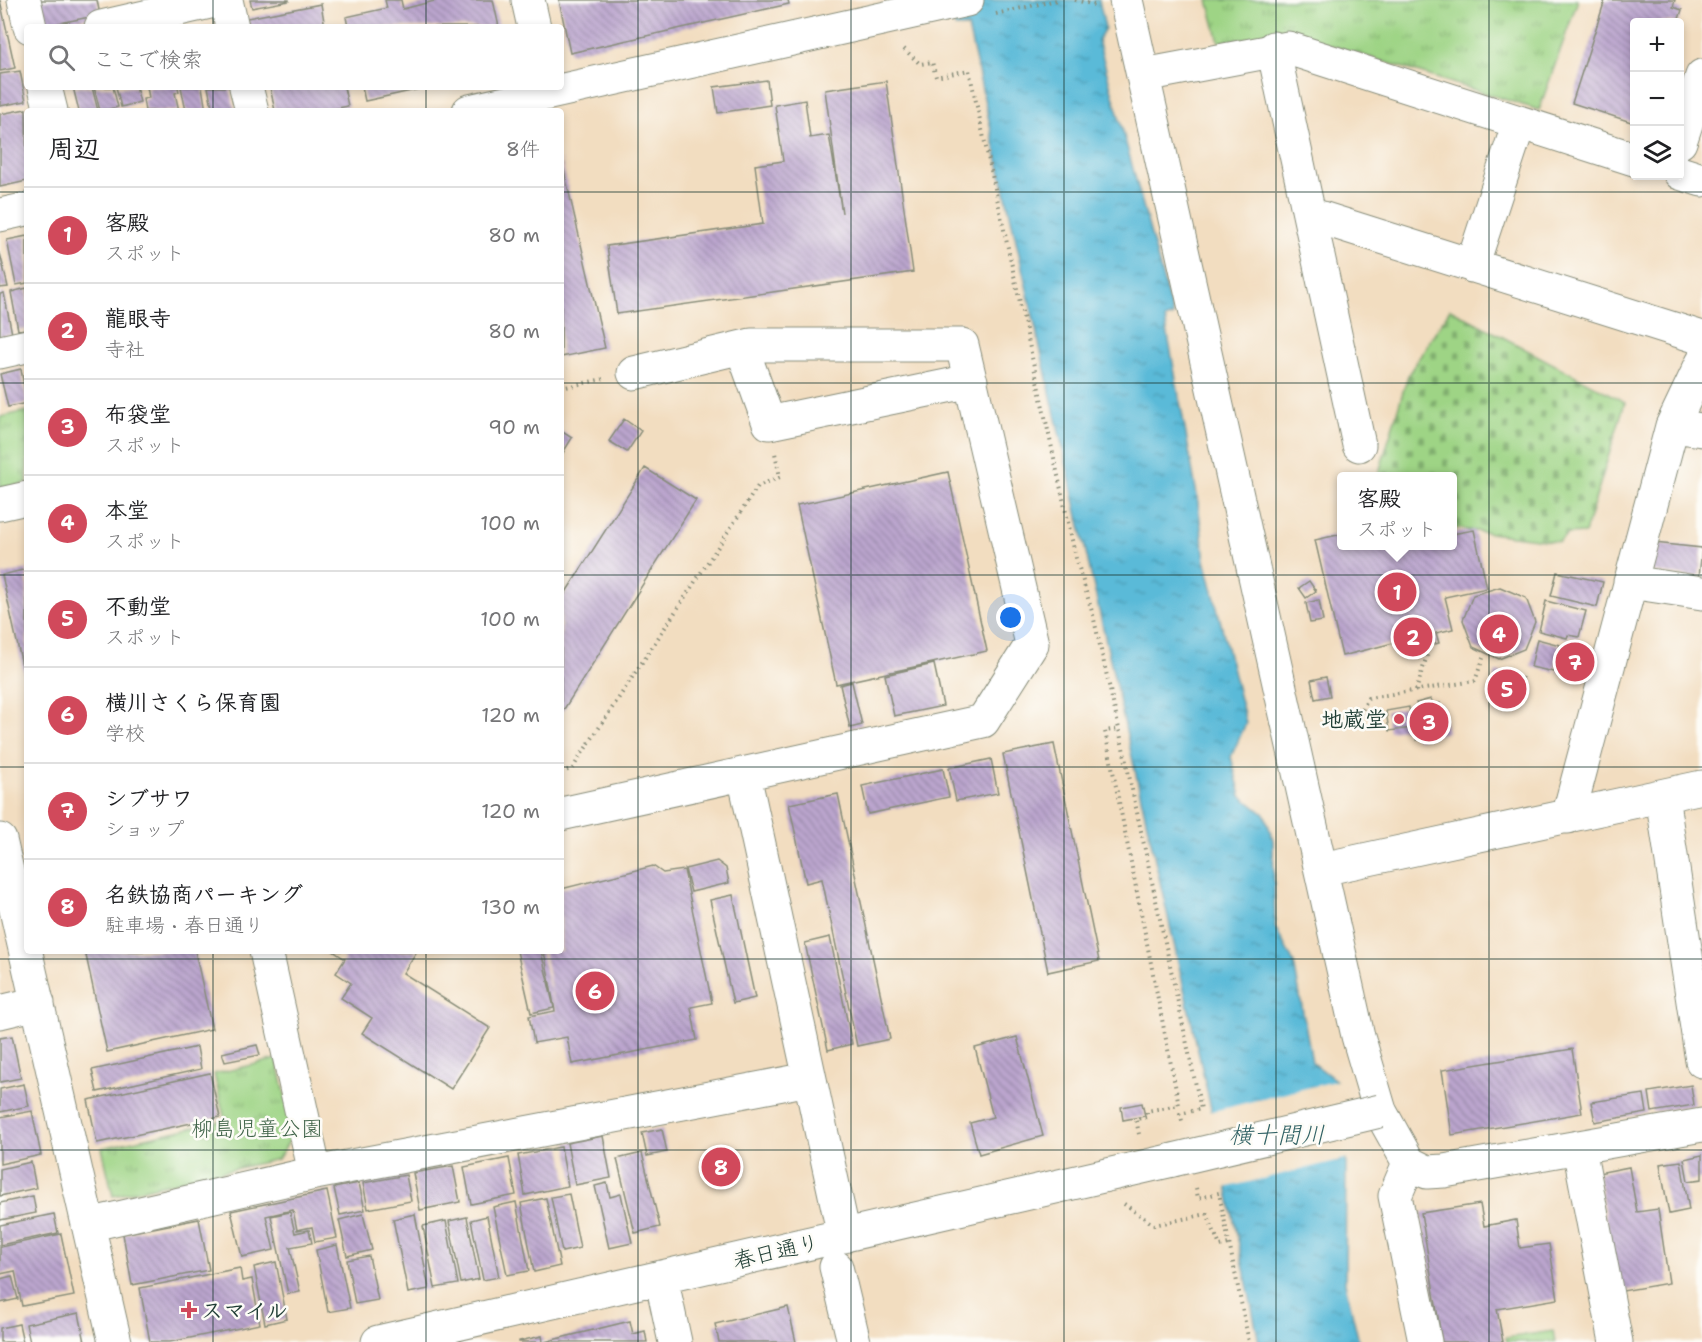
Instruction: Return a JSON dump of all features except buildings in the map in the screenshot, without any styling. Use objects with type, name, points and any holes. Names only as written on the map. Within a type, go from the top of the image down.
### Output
[{"type":"street","points":[[24,0],[29,24]]},
{"type":"street","points":[[114,24],[219,0]]},
{"type":"street","points":[[226,0],[231,24]]},
{"type":"street","points":[[528,0],[533,24]]},
{"type":"street","points":[[564,86],[967,0]]},
{"type":"street","points":[[1126,0],[1358,1036],[1380,1111],[1409,1163],[1427,1172],[1579,1148],[1702,1125]]},
{"type":"street","points":[[1144,75],[1273,48],[1288,48],[1630,157]]},
{"type":"street","points":[[1273,48],[1359,445]]},
{"type":"street","points":[[1684,130],[1702,76]]},
{"type":"street","points":[[46,90],[50,108]]},
{"type":"street","points":[[247,90],[251,108]]},
{"type":"street","points":[[480,108],[546,90]]},
{"type":"street","points":[[1472,266],[1519,123]]},
{"type":"street","points":[[1684,174],[1702,180]]},
{"type":"street","points":[[0,215],[24,210]]},
{"type":"street","points":[[1309,214],[1702,338]]},
{"type":"street","points":[[564,813],[744,776],[983,722],[1032,644],[962,345],[751,345],[634,373]]},
{"type":"street","points":[[0,352],[24,347]]},
{"type":"street","points":[[742,348],[769,423],[971,381]]},
{"type":"street","points":[[1568,817],[1630,582],[1687,428],[1702,363]]},
{"type":"street","points":[[0,504],[24,499]]},
{"type":"street","points":[[1630,582],[1702,593]]},
{"type":"street","points":[[744,776],[844,1236]]},
{"type":"street","points":[[1322,869],[1702,787]]},
{"type":"street","points":[[1662,796],[1702,1061]]},
{"type":"street","points":[[0,840],[24,943]]},
{"type":"street","points":[[27,954],[115,1342]]},
{"type":"street","points":[[267,954],[315,1173]]},
{"type":"street","points":[[0,1012],[38,1003]]},
{"type":"street","points":[[88,1225],[315,1173],[809,1079]]},
{"type":"street","name":"春日通り","points":[[378,1342],[453,1334],[661,1278],[1380,1111]]},
{"type":"street","points":[[1579,1148],[1616,1342]]},
{"type":"street","points":[[1409,1163],[1395,1196],[1425,1342]]},
{"type":"street","points":[[836,1267],[854,1342]]},
{"type":"street","points":[[661,1278],[675,1342]]},
{"type":"path","points":[[900,45],[920,64],[932,62],[936,78],[969,70],[1076,558],[1093,615],[1119,729],[1201,1109],[1180,1114],[1184,1157],[1198,1198],[1219,1194],[1249,1342]]},
{"type":"path","points":[[564,387],[634,373]]},
{"type":"path","points":[[564,771],[572,769],[758,486],[780,477],[769,423]]},
{"type":"path","points":[[1416,691],[1428,652]]},
{"type":"path","points":[[1290,729],[1359,717],[1368,698],[1475,681],[1483,658]]},
{"type":"path","points":[[1119,729],[1105,731],[1179,1105],[1146,1111],[1147,1117],[1136,1119],[1140,1137]]},
{"type":"path","points":[[1123,1201],[1124,1205],[1154,1225],[1207,1214],[1220,1246],[1229,1244]]},
{"type":"green space","points":[[1208,0],[1578,0],[1539,110],[1292,33],[1219,42]]},
{"type":"green space","points":[[1450,309],[1625,402],[1585,533],[1567,534],[1559,542],[1457,529],[1457,472],[1379,472],[1408,375]]},
{"type":"green space","points":[[24,412],[24,484],[0,489],[0,417]]},
{"type":"green space","name":"柳島児童公園","points":[[277,1059],[294,1133],[278,1159],[113,1196],[102,1148],[225,1120],[214,1074]]},
{"type":"green space","points":[[1553,1331],[1555,1342],[1507,1342],[1506,1338]]},
{"type":"water","name":"横十間川","points":[[948,0],[1099,0],[1105,28],[1098,40],[1173,316],[1165,319],[1197,495],[1205,560],[1246,723],[1231,757],[1241,796],[1265,815],[1273,840],[1275,927],[1294,963],[1312,1062],[1343,1086],[1346,1162],[1345,1283],[1359,1342],[1259,1342],[1212,1113],[968,27],[955,27]]},
{"type":"pier","points":[[1339,1080],[1346,1086],[1349,1158],[1224,1188],[1209,1188],[1193,1116]]},
{"type":"place","name":"客殿","points":[[1397,592]]},
{"type":"place","name":"本堂","points":[[1499,634]]},
{"type":"place","name":"龍眼寺","points":[[1413,637]]},
{"type":"place","name":"シブサワ","points":[[1575,662]]},
{"type":"place","name":"不動堂","points":[[1507,689]]},
{"type":"place","name":"地蔵堂","points":[[1399,719]]},
{"type":"place","name":"布袋堂","points":[[1429,722]]},
{"type":"place","name":"横川さくら保育園","points":[[595,991]]},
{"type":"place","name":"名鉄協商パーキング","points":[[721,1167]]},
{"type":"place","name":"スマイル","points":[[189,1310]]}]
